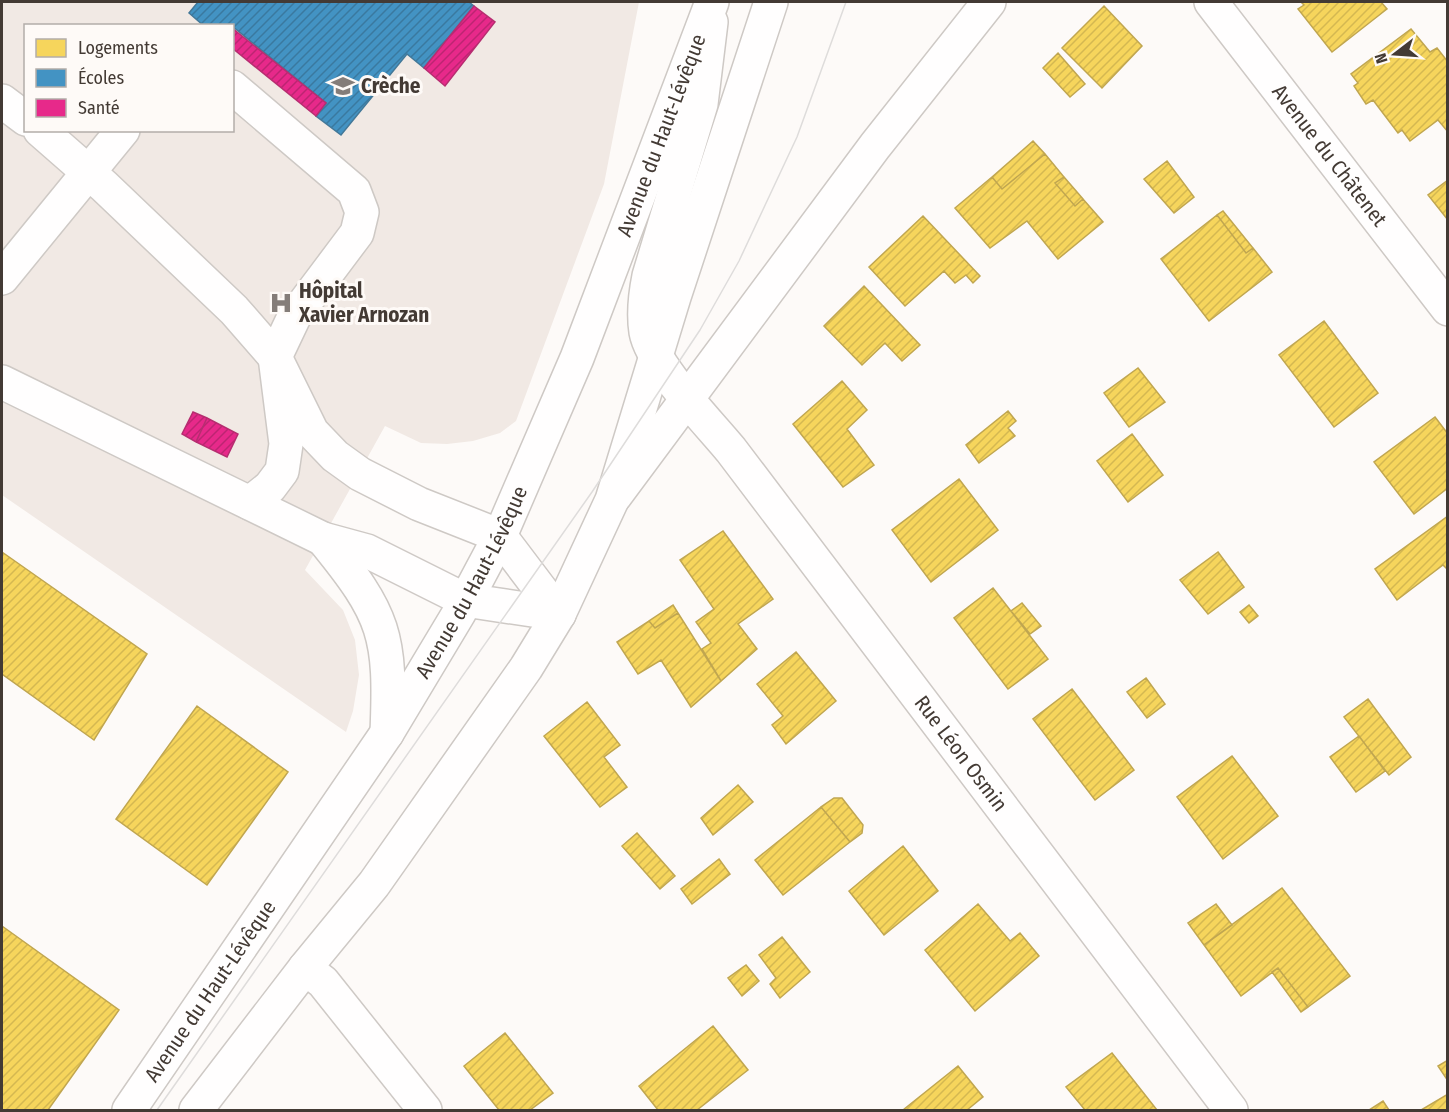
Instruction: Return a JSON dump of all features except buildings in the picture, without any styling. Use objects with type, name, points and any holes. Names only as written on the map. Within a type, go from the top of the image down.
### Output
[{"type":"main road","name":"Rue Léon Osmin","points":[[712,2],[700,104],[649,276],[643,306],[646,335],[655,356],[731,450],[1231,1110]]},
{"type":"main road","name":"Avenue du Haut-Lévêque","points":[[129,1110],[387,733],[500,536],[577,358],[712,2]]},
{"type":"main road","points":[[196,1110],[305,968],[374,884],[526,668],[559,614],[612,500],[655,356],[771,2]]},
{"type":"main road","points":[[612,500],[875,146],[989,2]]},
{"type":"main road","name":"Avenue du Châtenet","points":[[1211,2],[1448,309]]},
{"type":"main road","points":[[234,89],[354,191],[362,212],[357,233],[294,317],[276,357],[286,444],[282,471],[270,488],[250,503]]},
{"type":"main road","points":[[2,101],[24,118]]},
{"type":"main road","points":[[42,132],[234,310],[276,357],[312,432],[335,456],[360,474],[419,504],[500,536],[559,614]]},
{"type":"main road","points":[[2,278],[121,132]]},
{"type":"main road","points":[[2,382],[324,539],[367,551],[465,600],[559,614]]},
{"type":"main road","points":[[324,539],[354,576],[377,612],[385,639],[390,673],[387,733]]},
{"type":"main road","points":[[305,968],[323,982],[425,1110]]},
{"type":"shaded area","name":"Hôpital Xavier Arnozan","points":[[2,2],[639,2],[604,184],[516,421],[500,433],[473,441],[447,444],[421,443],[385,426],[305,570],[343,610],[355,640],[359,675],[353,711],[346,732],[2,495]]},
{"type":"tram line","points":[[157,1110],[592,492],[700,330],[739,261],[797,137],[846,2]]},
{"type":"place","name":"Crèche","points":[[343,86]]},
{"type":"place","name":"Hôpital Xavier Arnozan","points":[[281,303]]}]
